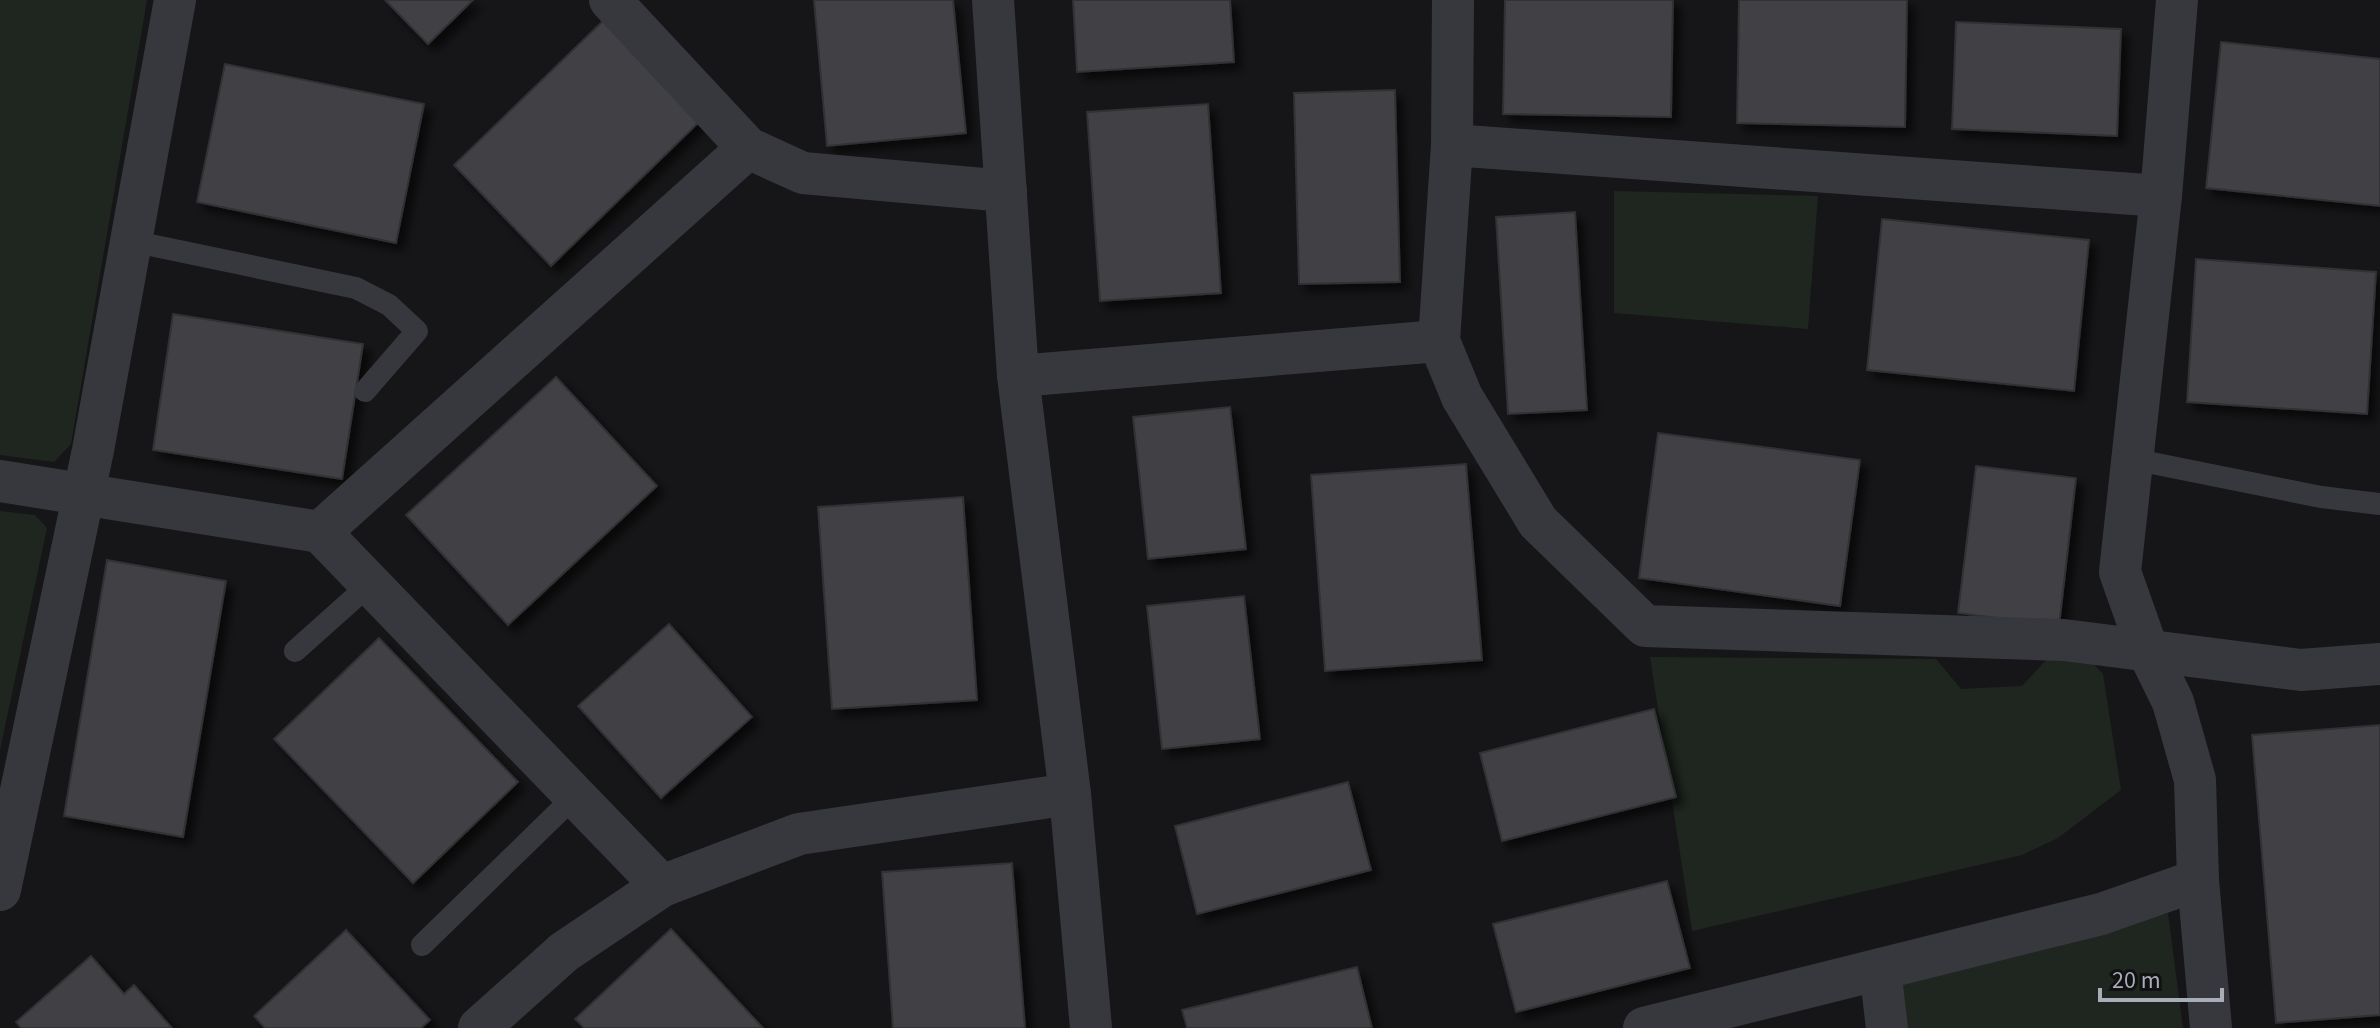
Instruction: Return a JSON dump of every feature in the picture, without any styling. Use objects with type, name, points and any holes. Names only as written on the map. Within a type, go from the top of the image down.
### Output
[{"type":"street","points":[[0,890],[83,494],[175,0]]},
{"type":"street","points":[[610,0],[748,148],[803,173],[1006,191]]},
{"type":"street","points":[[993,0],[1018,376],[1070,794],[1091,1028]]},
{"type":"street","points":[[1453,0],[1452,145],[1439,341],[1462,397],[1538,522],[1645,626],[2064,640],[2301,670],[2380,664]]},
{"type":"street","points":[[2177,0],[2161,196],[2120,572],[2148,651],[2173,702],[2195,780],[2198,880],[2211,1028]]},
{"type":"street","points":[[1452,145],[2161,196]]},
{"type":"street","points":[[320,532],[748,148]]},
{"type":"street","points":[[1018,376],[1439,341]]},
{"type":"street","points":[[0,481],[320,532],[662,886]]},
{"type":"street","points":[[499,1021],[564,952],[662,886],[799,834],[1070,794]]},
{"type":"street","points":[[1644,1028],[2101,914],[2198,880]]},
{"type":"street","points":[[1880,969],[1887,1028]]},
{"type":"lane","points":[[131,241],[356,288],[389,305],[417,331],[365,391]]},
{"type":"lane","points":[[2132,459],[2321,497],[2380,504]]},
{"type":"lane","points":[[295,651],[370,584]]},
{"type":"lane","points":[[422,945],[575,796]]},
{"type":"shaded area","points":[[0,0],[147,0],[71,444],[54,462],[0,455]]},
{"type":"shaded area","points":[[1614,191],[1818,196],[1808,329],[1614,313]]},
{"type":"shaded area","points":[[0,511],[35,515],[47,528],[0,750]]},
{"type":"shaded area","points":[[1650,657],[1936,659],[1961,689],[2022,686],[2046,660],[2088,658],[2103,674],[2121,790],[2058,838],[2022,855],[1692,931]]},
{"type":"shaded area","points":[[2168,913],[2183,1028],[1904,1028],[1898,979]]},
{"type":"building","points":[[385,0],[473,0],[428,44]]},
{"type":"building","points":[[814,0],[953,0],[966,133],[827,146]]},
{"type":"building","points":[[1073,0],[1230,0],[1234,62],[1077,72]]},
{"type":"building","points":[[1505,0],[1673,0],[1671,117],[1503,114]]},
{"type":"building","points":[[1739,0],[1907,0],[1905,127],[1737,123]]},
{"type":"building","points":[[603,21],[700,121],[551,266],[454,165]]},
{"type":"building","points":[[1956,22],[2121,29],[2117,136],[1952,129]]},
{"type":"building","points":[[2221,42],[2380,59],[2380,206],[2206,188]]},
{"type":"building","points":[[225,64],[424,104],[396,243],[197,202]]},
{"type":"building","points":[[1395,90],[1400,282],[1299,284],[1294,93]]},
{"type":"building","points":[[1208,104],[1221,293],[1100,301],[1087,112]]},
{"type":"building","points":[[1575,212],[1587,410],[1508,414],[1496,217]]},
{"type":"building","points":[[1882,219],[2089,240],[2074,391],[1867,370]]},
{"type":"building","points":[[2196,259],[2376,272],[2367,414],[2187,402]]},
{"type":"building","points":[[173,314],[363,344],[342,479],[153,450]]},
{"type":"building","points":[[556,377],[657,486],[508,625],[406,515]]},
{"type":"building","points":[[1230,407],[1246,549],[1148,559],[1133,417]]},
{"type":"building","points":[[1658,433],[1860,460],[1840,606],[1639,578]]},
{"type":"building","points":[[1466,464],[1482,660],[1325,671],[1311,475]]},
{"type":"building","points":[[1976,466],[2076,478],[2059,626],[1958,613]]},
{"type":"building","points":[[963,497],[977,700],[832,709],[818,507]]},
{"type":"building","points":[[107,560],[226,581],[183,837],[64,816]]},
{"type":"building","points":[[1244,596],[1260,739],[1162,749],[1147,606]]},
{"type":"building","points":[[669,624],[752,717],[661,798],[578,706]]},
{"type":"building","points":[[379,638],[518,782],[413,883],[274,739]]},
{"type":"building","points":[[1654,709],[1676,797],[1502,841],[1480,753]]},
{"type":"building","points":[[2380,725],[2380,1015],[2276,1023],[2252,735]]},
{"type":"building","points":[[1348,782],[1371,870],[1197,914],[1175,826]]},
{"type":"building","points":[[1012,863],[1025,1028],[893,1028],[882,872]]},
{"type":"building","points":[[1667,881],[1690,968],[1516,1012],[1493,924]]},
{"type":"building","points":[[671,929],[763,1028],[584,1028],[575,1019]]},
{"type":"building","points":[[346,930],[430,1020],[421,1028],[265,1028],[254,1016]]},
{"type":"building","points":[[91,956],[124,994],[134,985],[172,1028],[21,1028],[16,1022]]},
{"type":"building","points":[[1357,967],[1372,1028],[1187,1028],[1182,1010]]}]
